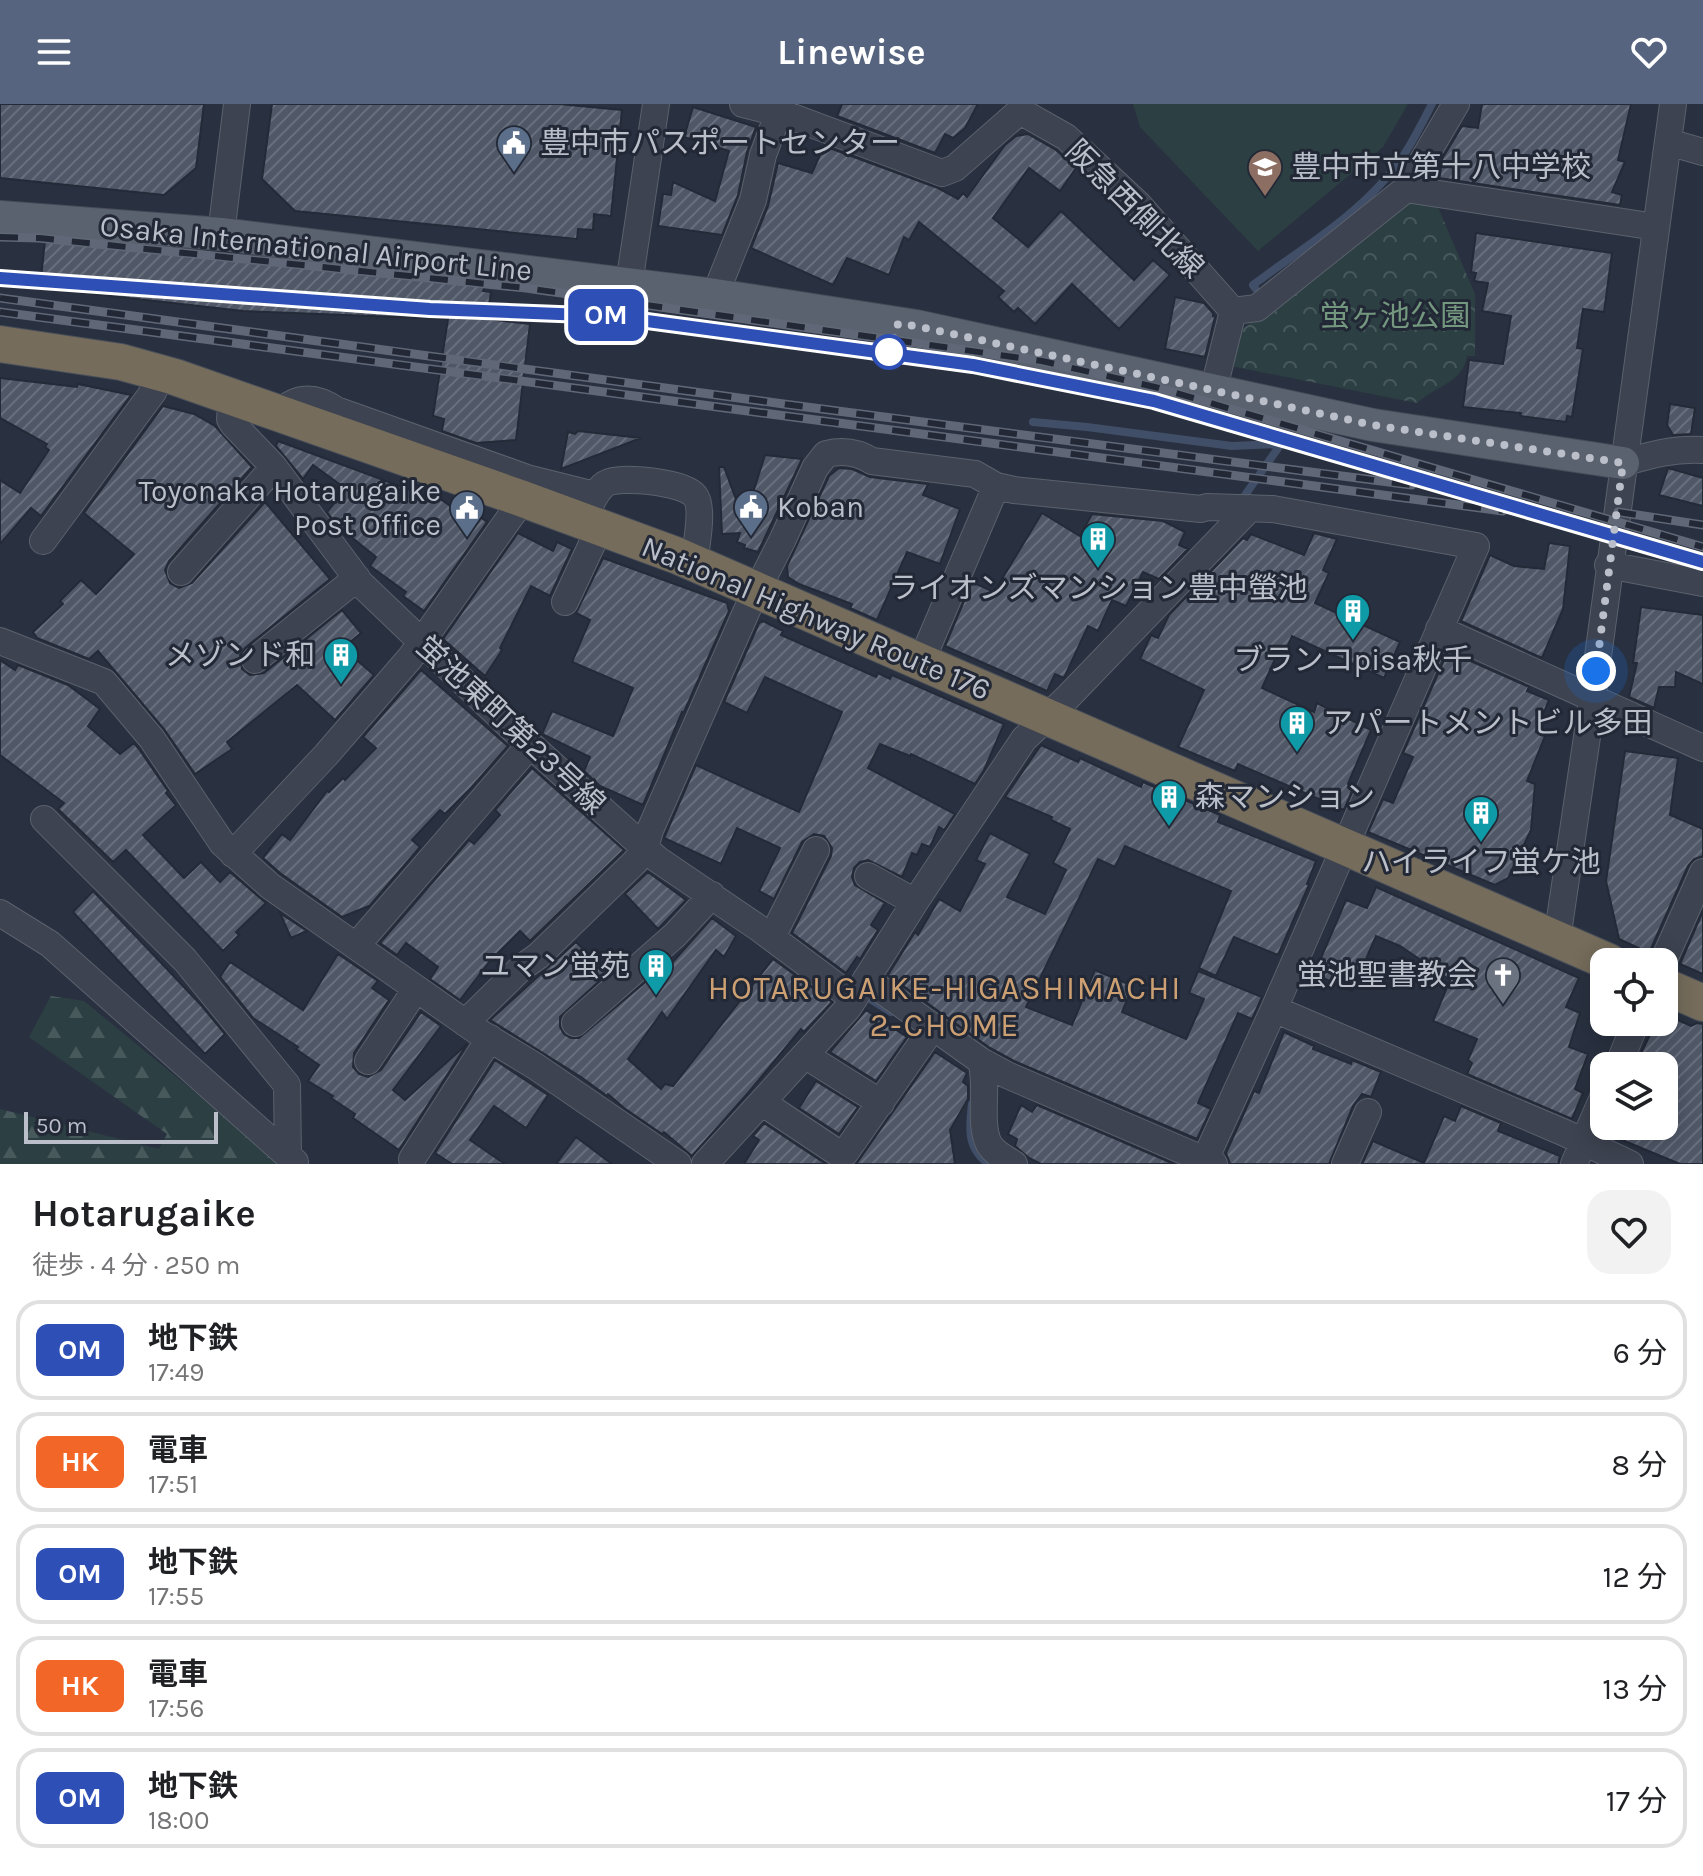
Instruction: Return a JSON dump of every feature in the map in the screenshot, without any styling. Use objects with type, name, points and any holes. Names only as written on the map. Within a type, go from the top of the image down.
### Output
[{"type":"highway","name":"National Highway Route 176","points":[[0,344],[121,362],[280,413],[523,499],[593,514],[756,591],[1590,954]]},
{"type":"highway","points":[[1678,992],[1703,1003]]},
{"type":"main road","name":"Osaka International Airport Line","points":[[0,217],[221,234],[715,295],[916,326],[1373,425],[1623,463]]},
{"type":"street","points":[[221,234],[237,104]]},
{"type":"street","points":[[629,284],[656,104]]},
{"type":"street","name":"阪急西側北線","points":[[743,104],[780,108],[942,173],[955,168],[1018,107],[1066,137],[1138,204],[1233,311]]},
{"type":"street","points":[[1054,104],[1066,137]]},
{"type":"street","points":[[1213,392],[1233,311],[1257,308],[1406,189],[1456,104]]},
{"type":"street","points":[[1557,939],[1673,104]]},
{"type":"street","points":[[715,295],[753,200],[763,155],[780,108]]},
{"type":"street","points":[[1668,142],[1703,152]]},
{"type":"street","points":[[1406,189],[1656,227]]},
{"type":"street","points":[[43,541],[153,392],[161,374]]},
{"type":"street","name":"蛍池東町第23号線","points":[[232,397],[230,419],[274,467],[357,578],[530,745],[657,859],[772,937],[929,1033],[1007,1075],[1207,1163]]},
{"type":"street","points":[[280,413],[296,401],[318,399],[336,410],[527,478],[593,514]]},
{"type":"street","points":[[1623,463],[1659,453],[1703,450]]},
{"type":"street","points":[[465,1023],[635,862],[645,848],[650,830],[756,591],[815,468],[826,454],[861,454],[872,461],[975,474],[996,486],[1201,509],[1273,509],[1476,546],[1207,1163]]},
{"type":"street","points":[[181,572],[274,467]]},
{"type":"street","points":[[565,602],[605,484],[633,478],[692,493],[699,510],[694,563]]},
{"type":"street","points":[[921,662],[996,486]]},
{"type":"street","points":[[233,854],[410,658],[523,499]]},
{"type":"street","points":[[705,1164],[806,1056],[860,989],[1024,739],[1250,508]]},
{"type":"street","points":[[1608,565],[1703,583]]},
{"type":"street","points":[[255,660],[357,578]]},
{"type":"street","points":[[1439,629],[1703,748]]},
{"type":"street","points":[[0,641],[104,682],[152,739],[222,843],[270,886],[465,1023],[535,1066],[678,1164]]},
{"type":"street","points":[[356,946],[530,745]]},
{"type":"street","points":[[44,819],[185,960],[287,1085],[293,1160]]},
{"type":"street","points":[[772,937],[816,850]]},
{"type":"street","points":[[1669,948],[1703,872]]},
{"type":"street","points":[[868,876],[915,902]]},
{"type":"street","points":[[575,1023],[675,935],[712,895]]},
{"type":"street","points":[[0,913],[50,944],[293,1160]]},
{"type":"street","points":[[368,1061],[416,989]]},
{"type":"street","points":[[1274,1009],[1578,1153],[1630,1164]]},
{"type":"street","points":[[763,1103],[841,1153],[847,1152],[929,1033]]},
{"type":"street","points":[[412,1159],[490,1038]]},
{"type":"street","points":[[806,1056],[881,1103]]},
{"type":"street","points":[[981,1061],[985,1078],[987,1141],[998,1154],[1014,1164]]},
{"type":"street","points":[[1345,1164],[1368,1112]]},
{"type":"street","points":[[1578,1153],[1590,1126]]},
{"type":"green space","points":[[1133,104],[1408,104],[1383,147],[1258,251],[1140,127]]},
{"type":"green space","name":"蛍ヶ池公園","points":[[1411,200],[1436,203],[1475,294],[1475,356],[1467,356],[1454,378],[1417,403],[1231,366],[1239,332]]},
{"type":"green space","points":[[51,996],[84,1001],[225,1117],[276,1164],[0,1164],[0,1109],[159,1149],[167,1134],[29,1037]]},
{"type":"building","points":[[0,104],[204,104],[196,168],[164,195],[0,178]]},
{"type":"building","points":[[272,104],[559,104],[622,110],[611,216],[594,214],[593,230],[578,229],[577,239],[295,211],[262,179]]},
{"type":"building","points":[[842,104],[978,104],[965,128],[953,138],[945,134],[935,153],[837,116]]},
{"type":"building","points":[[1482,104],[1631,104],[1618,160],[1625,162],[1612,192],[1622,195],[1620,205],[1439,178],[1442,159],[1462,126],[1478,128]]},
{"type":"building","points":[[693,107],[756,127],[738,195],[722,235],[658,226],[663,194],[671,195],[673,182],[715,201],[729,151],[684,137]]},
{"type":"building","points":[[1028,134],[1056,150],[1076,168],[1060,191],[1029,168],[993,218],[1028,247],[1061,211],[1134,280],[1153,260],[1170,275],[1119,329],[1072,284],[1035,324],[1018,308],[1014,312],[998,297],[1004,291],[919,222],[909,240],[904,237],[889,275],[847,258],[833,285],[751,248],[768,206],[778,163],[812,173],[824,146],[938,188],[958,199],[963,193],[967,197],[1005,145],[1016,136]]},
{"type":"building","points":[[1476,233],[1612,253],[1604,312],[1583,309],[1577,348],[1583,349],[1572,417],[1567,416],[1566,422],[1520,416],[1521,413],[1463,407],[1469,360],[1503,364],[1511,316],[1482,311],[1488,283],[1474,281],[1476,273],[1471,272]]},
{"type":"building","points":[[45,240],[219,253],[485,286],[483,291],[491,292],[487,319],[530,324],[516,440],[476,443],[442,431],[444,419],[433,416],[448,319],[243,311],[40,288]]},
{"type":"building","points":[[1175,297],[1204,303],[1215,317],[1205,357],[1165,349]]},
{"type":"building","points":[[0,378],[77,387],[78,384],[131,395],[41,516],[31,508],[0,544],[0,480],[20,493],[49,450],[45,447],[47,444],[0,418]]},
{"type":"building","points":[[1670,404],[1695,408],[1691,434],[1673,435],[1667,425]]},
{"type":"building","points":[[163,406],[194,414],[215,426],[252,467],[169,561],[165,570],[170,583],[179,588],[192,583],[265,502],[330,579],[245,648],[240,655],[242,669],[250,675],[264,673],[342,610],[361,633],[343,648],[374,675],[335,720],[297,685],[227,742],[232,749],[195,774],[164,729],[98,651],[89,659],[37,638],[33,632],[63,604],[60,601],[81,580],[96,594],[134,554],[84,513]]},
{"type":"building","points":[[578,431],[641,438],[561,469],[568,432],[575,434]]},
{"type":"building","points":[[278,441],[425,493],[434,499],[436,496],[459,512],[471,518],[475,513],[487,522],[424,611],[403,596],[406,592],[370,566],[376,557],[343,533],[327,512],[346,489],[313,465],[303,479],[276,446]]},
{"type":"building","points":[[765,455],[802,459],[758,552],[744,548],[745,545],[737,542],[740,533],[722,534],[719,467],[724,467],[744,521]]},
{"type":"building","points":[[839,468],[852,469],[870,477],[928,484],[923,495],[960,509],[940,564],[907,552],[877,620],[850,608],[852,604],[788,577],[787,566],[829,476]]},
{"type":"building","points":[[1668,468],[1703,478],[1703,506],[1659,495]]},
{"type":"building","points":[[1042,513],[1080,536],[1092,514],[1163,521],[1185,532],[1179,545],[1188,549],[1159,579],[1143,572],[1126,606],[1112,600],[1098,631],[1088,626],[1064,678],[1055,674],[1047,691],[945,646],[972,582],[994,592]]},
{"type":"building","points":[[518,533],[553,551],[557,542],[572,549],[550,596],[531,586],[500,648],[502,650],[485,676],[443,639]]},
{"type":"building","points":[[1314,533],[1337,539],[1323,570],[1329,573],[1315,603],[1400,642],[1384,678],[1292,636],[1286,650],[1280,648],[1262,688],[1314,712],[1317,703],[1371,730],[1348,784],[1354,786],[1344,810],[1238,764],[1235,771],[1178,747],[1204,690],[1140,659],[1151,635],[1158,638],[1169,615],[1243,538],[1247,540],[1251,534],[1304,555]]},
{"type":"building","points":[[1549,543],[1570,546],[1563,609],[1542,658],[1461,621],[1490,555],[1514,566],[1544,569]]},
{"type":"building","points":[[603,558],[727,603],[729,611],[643,805],[600,786],[584,771],[590,757],[542,734],[552,711],[613,736],[633,688],[572,662],[590,620],[576,613]]},
{"type":"building","points":[[1641,607],[1703,615],[1703,684],[1676,672],[1675,687],[1659,687],[1654,708],[1629,697],[1637,663],[1633,663]]},
{"type":"building","points":[[763,621],[783,631],[781,635],[876,677],[878,673],[890,679],[892,675],[1004,724],[975,784],[911,754],[880,744],[868,768],[955,814],[944,830],[939,827],[930,847],[922,844],[917,855],[912,853],[902,877],[868,860],[854,868],[852,877],[855,885],[885,903],[871,925],[878,930],[860,959],[857,957],[846,973],[792,933],[831,856],[832,848],[824,836],[814,834],[802,842],[774,899],[759,891],[780,848],[737,828],[721,864],[664,838],[696,765],[799,812],[842,712],[765,677],[747,713],[724,702],[759,623]]},
{"type":"building","points":[[1448,651],[1529,687],[1527,691],[1549,700],[1536,732],[1545,736],[1527,781],[1535,784],[1531,830],[1508,878],[1495,885],[1368,832],[1383,799],[1393,803],[1413,757],[1403,753]]},
{"type":"building","points":[[0,660],[15,670],[18,665],[68,685],[100,709],[88,726],[120,754],[134,743],[176,805],[143,835],[184,878],[201,862],[220,882],[230,872],[266,903],[236,932],[239,935],[223,951],[126,850],[113,862],[58,809],[64,803],[0,755]]},
{"type":"building","points":[[421,670],[508,746],[445,814],[440,810],[412,840],[420,847],[367,909],[369,906],[342,917],[263,858],[282,834],[290,840],[327,791],[343,778],[345,780],[376,748],[363,737]]},
{"type":"building","points":[[1041,745],[1078,762],[1080,758],[1141,787],[1143,782],[1220,815],[1218,822],[1316,861],[1309,885],[1278,955],[1234,937],[1216,976],[1199,968],[1231,891],[1125,846],[1115,867],[1098,859],[1026,1007],[1072,1025],[1095,970],[1133,986],[1122,1012],[1186,1039],[1204,999],[1189,993],[1198,971],[1262,997],[1252,1019],[1238,1013],[1198,1103],[1211,1109],[1197,1139],[1014,1061],[990,1048],[888,975],[915,932],[918,935],[939,899],[960,911],[985,864],[976,860],[990,833],[1030,854],[1007,897],[1045,914],[1066,870],[1053,863],[1070,829],[1051,820],[1052,817],[1005,797]]},
{"type":"building","points":[[1625,751],[1678,758],[1670,815],[1703,829],[1703,856],[1694,859],[1688,866],[1651,948],[1638,948],[1619,939],[1606,881]]},
{"type":"building","points":[[532,768],[624,850],[530,941],[520,931],[490,961],[460,1000],[430,979],[438,967],[406,943],[397,955],[380,943],[469,840],[474,844],[500,815],[495,810]]},
{"type":"building","points":[[648,872],[686,900],[658,929],[625,894]]},
{"type":"building","points":[[1376,887],[1579,978],[1566,1007],[1580,1013],[1569,1047],[1588,1054],[1575,1089],[1583,1093],[1572,1119],[1467,1074],[1472,1063],[1468,1060],[1477,1039],[1433,1021],[1450,980],[1400,946],[1376,936],[1352,991],[1314,974],[1346,900],[1367,908]]},
{"type":"building","points":[[93,891],[225,1034],[205,1054],[73,912]]},
{"type":"building","points":[[1703,911],[1703,974],[1680,964]]},
{"type":"building","points":[[280,913],[307,931],[291,938]]},
{"type":"building","points":[[712,918],[736,936],[724,957],[716,950],[667,1019],[662,1012],[628,1059],[661,1089],[665,1084],[673,1086],[773,959],[832,1002],[804,1032],[801,1029],[692,1156],[664,1132],[662,1134],[608,1094],[490,1020],[576,942],[608,973],[560,1017],[564,1034],[579,1038],[649,979],[655,982]]},
{"type":"building","points":[[338,954],[378,981],[372,988],[389,1000],[354,1053],[353,1067],[359,1074],[368,1077],[381,1070],[421,1012],[441,1026],[393,1090],[405,1100],[467,1044],[399,1150],[353,1118],[355,1114],[331,1098],[333,1096],[308,1081],[319,1065],[296,1049],[298,1047],[253,1018],[220,977],[230,962],[303,1010]]},
{"type":"building","points":[[866,1010],[907,1037],[876,1081],[830,1052]]},
{"type":"building","points":[[1678,1020],[1691,1026],[1703,1024],[1703,1164],[1680,1164],[1622,1140],[1678,1140],[1678,1052],[1642,1052],[1649,1036],[1678,1036]]},
{"type":"building","points":[[1284,1032],[1314,1046],[1313,1049],[1381,1072],[1371,1097],[1362,1094],[1353,1106],[1329,1164],[1230,1164],[1226,1153],[1254,1091],[1259,1093]]},
{"type":"building","points":[[935,1052],[967,1073],[963,1082],[968,1086],[968,1099],[950,1130],[955,1164],[856,1164]]},
{"type":"building","points":[[495,1060],[548,1095],[526,1128],[494,1106],[470,1140],[505,1164],[452,1164],[435,1153]]},
{"type":"building","points":[[816,1081],[858,1107],[839,1134],[799,1108]]},
{"type":"building","points":[[1021,1105],[1032,1112],[1037,1105],[1174,1164],[1041,1164],[1015,1146],[1017,1139],[1008,1134]]},
{"type":"building","points":[[1461,1106],[1501,1123],[1498,1131],[1560,1156],[1558,1164],[1362,1164],[1373,1141],[1424,1163],[1444,1116],[1455,1121]]},
{"type":"building","points":[[764,1123],[826,1164],[744,1164],[759,1140],[753,1136]]},
{"type":"building","points":[[576,1137],[612,1164],[556,1164]]},
{"type":"waterway","points":[[1255,288],[1253,285],[1341,221],[1373,193],[1412,142],[1432,104]]},
{"type":"waterway","points":[[1033,422],[1232,446],[1281,444]]},
{"type":"waterway","points":[[1243,498],[1281,444]]},
{"type":"waterway","points":[[867,997],[891,1012]]},
{"type":"waterway","points":[[972,1104],[971,1138],[977,1152],[989,1164]]},
{"type":"railway","points":[[0,237],[39,238],[526,288],[1042,361],[1159,388],[1703,547]]},
{"type":"railway","points":[[0,278],[430,309],[610,316],[973,365],[1154,401],[1703,562]]},
{"type":"railway","points":[[0,298],[1412,485]]},
{"type":"railway","points":[[0,312],[1503,511]]},
{"type":"railway","points":[[1618,512],[1703,525]]},
{"type":"metro line","name":"OM","points":[[0,278],[430,309],[610,316],[908,354],[1039,376],[1154,401],[1703,562]]},
{"type":"place","name":"豊中市パスポートセンター","points":[[514,174]]},
{"type":"place","name":"豊中市立第十八中学校","points":[[1265,198]]},
{"type":"place","name":"Koban","points":[[751,538]]},
{"type":"place","name":"Toyonaka Hotarugaike Post Office","points":[[467,539]]},
{"type":"place","name":"ライオンズマンション豊中螢池","points":[[1098,570]]},
{"type":"place","name":"ブランコpisa秋千","points":[[1353,642]]},
{"type":"place","name":"メゾンド和","points":[[341,686]]},
{"type":"place","name":"アパートメントビル多田","points":[[1297,754]]},
{"type":"place","name":"森マンション","points":[[1169,828]]},
{"type":"place","name":"ハイライフ蛍ケ池","points":[[1481,844]]},
{"type":"place","name":"ユマン蛍苑","points":[[656,997]]},
{"type":"place","name":"蛍池聖書教会","points":[[1503,1006]]},
{"type":"district","name":"HOTARUGAIKE-HIGASHIMACHI 2-CHOME","points":[[945,1006]]},
{"type":"route","points":[[889,352],[898,324],[916,326],[1373,425],[1623,463],[1596,671]]}]
